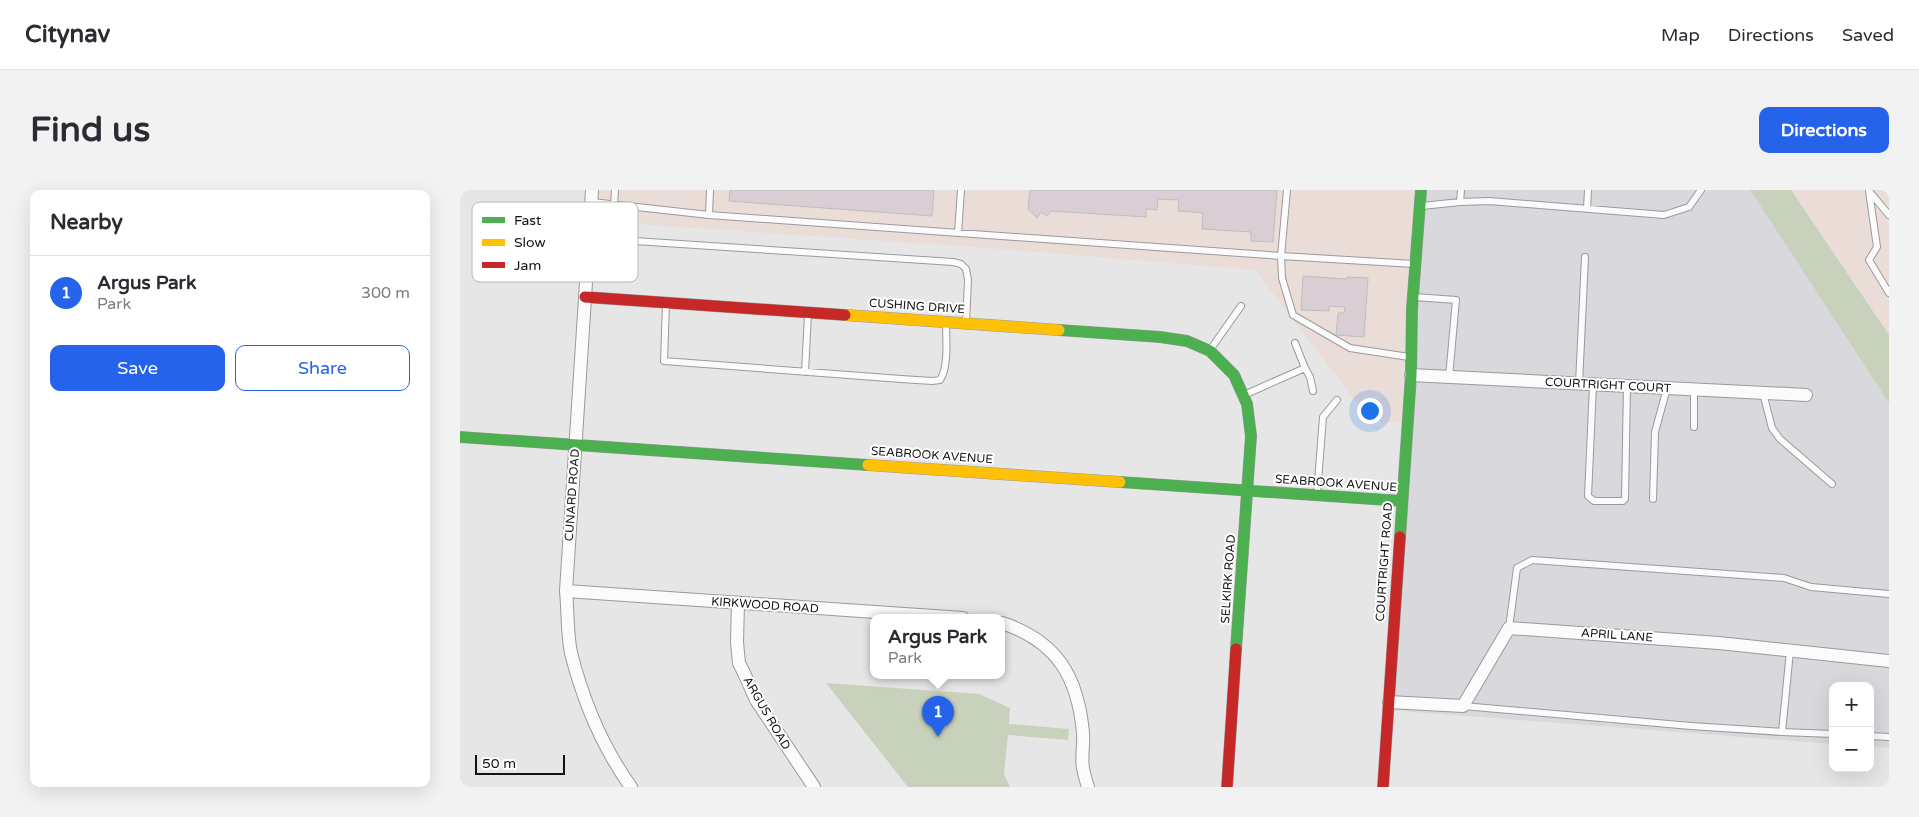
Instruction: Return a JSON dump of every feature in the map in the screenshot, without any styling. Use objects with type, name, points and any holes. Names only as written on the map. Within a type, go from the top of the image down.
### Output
[{"type":"street","name":"COURTRIGHT ROAD","points":[[1383,787],[1411,375],[1413,296],[1421,190]]},
{"type":"street","name":"CUNARD ROAD","points":[[586,282],[566,591],[571,652],[589,710],[621,773],[631,787]]},
{"type":"street","name":"CUSHING DRIVE","points":[[585,297],[1160,337],[1187,341],[1210,351],[1234,375]]},
{"type":"street","name":"SELKIRK ROAD","points":[[1227,787],[1251,436],[1247,404],[1234,375]]},
{"type":"street","name":"COURTRIGHT COURT","points":[[1411,375],[1806,395]]},
{"type":"street","name":"SEABROOK AVENUE","points":[[460,437],[1402,501]]},
{"type":"street","name":"KIRKWOOD ROAD","points":[[566,591],[903,614]]},
{"type":"street","name":"ARGUS ROAD","points":[[738,603],[737,642],[739,663],[756,700],[814,787]]},
{"type":"street","points":[[1005,624],[1023,631],[1040,642],[1065,667],[1072,681],[1080,706],[1083,736],[1083,767],[1088,787]]},
{"type":"street","points":[[1389,702],[1463,706],[1509,628]]},
{"type":"street","name":"APRIL LANE","points":[[1509,628],[1719,643],[1889,661]]},
{"type":"lane","points":[[709,215],[710,190]]},
{"type":"lane","points":[[958,233],[961,190]]},
{"type":"lane","points":[[1287,190],[1281,256],[1282,278],[1293,315],[1350,348],[1411,358]]},
{"type":"lane","points":[[1460,202],[1461,190]]},
{"type":"lane","points":[[1587,209],[1588,190]]},
{"type":"lane","points":[[1420,206],[1489,201],[1664,215],[1689,207],[1701,190]]},
{"type":"lane","points":[[1869,190],[1889,215]]},
{"type":"lane","points":[[1869,190],[1877,247],[1869,260],[1889,293]]},
{"type":"lane","points":[[592,196],[608,202]]},
{"type":"lane","points":[[638,207],[709,215],[1416,264]]},
{"type":"lane","points":[[638,241],[961,264],[966,269],[968,280],[966,324]]},
{"type":"lane","points":[[1580,384],[1585,257]]},
{"type":"lane","points":[[1413,296],[1456,300],[1449,377]]},
{"type":"lane","points":[[666,303],[664,362],[917,380],[940,380],[944,374],[946,322]]},
{"type":"lane","points":[[1210,351],[1241,306]]},
{"type":"lane","points":[[805,372],[808,313]]},
{"type":"lane","points":[[1295,343],[1310,377],[1313,391]]},
{"type":"lane","points":[[1243,395],[1305,368]]},
{"type":"lane","points":[[1593,385],[1589,498],[1594,501],[1623,502],[1626,499],[1627,386]]},
{"type":"lane","points":[[1652,499],[1655,432],[1667,388]]},
{"type":"lane","points":[[1694,390],[1694,427]]},
{"type":"lane","points":[[1763,393],[1772,428],[1776,434],[1832,484]]},
{"type":"lane","points":[[1317,495],[1323,418],[1337,400]]},
{"type":"lane","points":[[1509,628],[1517,568],[1532,560],[1784,578],[1811,587],[1889,594]]},
{"type":"lane","points":[[1782,732],[1790,651]]},
{"type":"lane","points":[[1463,706],[1691,726],[1829,734]]},
{"type":"lane","points":[[1874,736],[1889,737]]},
{"type":"shaded area","points":[[592,190],[1421,190],[1407,424],[1371,421],[1255,270],[987,248],[638,224],[638,202],[591,202]]},
{"type":"shaded area","points":[[1421,190],[1750,190],[1889,403],[1889,748],[1874,746],[1874,682],[1829,682],[1829,744],[1389,710]]},
{"type":"shaded area","points":[[1787,190],[1889,190],[1889,338]]},
{"type":"green space","points":[[1750,190],[1791,190],[1889,335],[1889,403]]},
{"type":"green space","points":[[826,683],[979,694],[1010,708],[1009,724],[1069,729],[1068,740],[1008,735],[1004,774],[1010,787],[908,787]]},
{"type":"building","points":[[730,190],[934,190],[932,216],[729,201]]},
{"type":"building","points":[[1030,190],[1277,190],[1273,242],[1251,241],[1251,232],[1202,229],[1203,213],[1178,211],[1179,200],[1158,199],[1157,210],[1146,209],[1146,217],[1051,211],[1047,216],[1041,212],[1037,218],[1028,209]]},
{"type":"building","points":[[1303,276],[1347,279],[1347,277],[1368,278],[1364,337],[1336,335],[1338,313],[1344,313],[1345,307],[1329,306],[1329,311],[1301,310]]},
{"type":"traffic: fast","points":[[1400,537],[1411,375],[1412,309],[1421,190]]},
{"type":"traffic: fast","points":[[1059,330],[1160,337],[1187,341],[1210,351],[1234,375],[1247,404],[1251,436],[1236,649]]},
{"type":"traffic: fast","points":[[460,437],[868,465]]},
{"type":"traffic: fast","points":[[1120,482],[1402,501]]},
{"type":"traffic: slow","points":[[845,315],[1059,330]]},
{"type":"traffic: slow","points":[[868,465],[1120,482]]},
{"type":"traffic: jam","points":[[585,297],[845,315]]},
{"type":"traffic: jam","points":[[1383,787],[1400,537]]},
{"type":"traffic: jam","points":[[1227,787],[1236,649]]},
{"type":"place","name":"Argus Park","points":[[938,737]]}]
